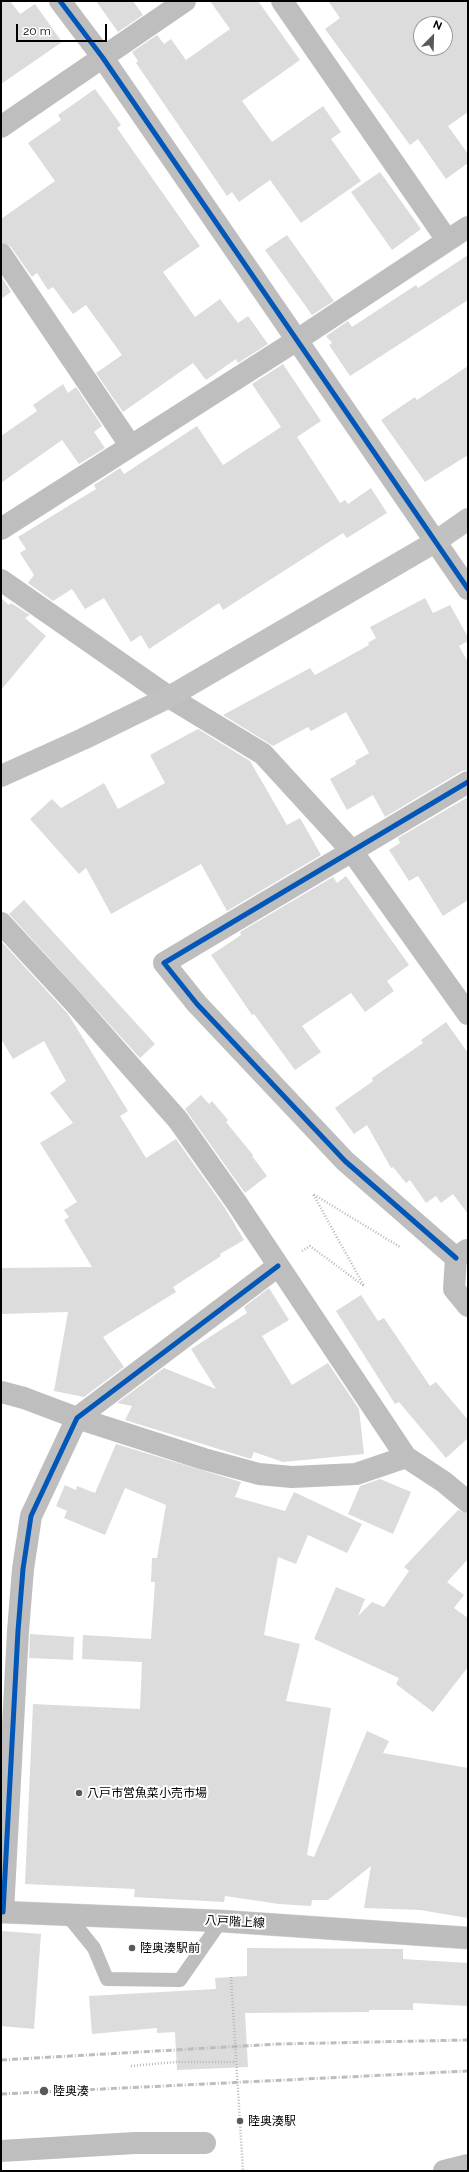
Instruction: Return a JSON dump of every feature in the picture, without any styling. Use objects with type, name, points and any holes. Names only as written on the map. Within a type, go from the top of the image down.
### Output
[{"type":"main road","name":"八戸階上線","points":[[2,1912],[68,1916],[221,1921],[468,1938]]},
{"type":"street","points":[[60,1],[103,58],[468,589]]},
{"type":"street","points":[[1,127],[185,1]]},
{"type":"street","points":[[282,1],[447,240]]},
{"type":"street","points":[[1,528],[297,340],[468,227]]},
{"type":"street","points":[[1,254],[130,445]]},
{"type":"street","points":[[1,776],[83,739],[169,697],[436,542],[468,519]]},
{"type":"street","points":[[1,580],[169,697],[262,754],[351,850],[468,1014]]},
{"type":"street","points":[[468,782],[351,850],[164,963],[197,1004],[345,1161],[462,1253],[454,1290],[468,1306]]},
{"type":"street","points":[[1,923],[73,1001],[178,1120],[236,1202],[365,1393],[406,1457],[444,1482],[468,1502]]},
{"type":"street","points":[[2,1912],[23,1568],[31,1516],[76,1418],[278,1266]]},
{"type":"street","points":[[1,1392],[24,1398],[76,1418],[204,1459],[259,1474],[292,1477],[356,1474],[406,1457]]},
{"type":"street","points":[[1,2151],[135,2143],[205,2143]]},
{"type":"street","points":[[444,2171],[468,2165]]},
{"type":"lane","points":[[68,1916],[94,1948],[107,1979],[180,1980],[221,1921]]},
{"type":"path","points":[[278,1266],[310,1246],[364,1286],[313,1194],[401,1248]]},
{"type":"path","points":[[231,1977],[235,2062],[243,2171]]},
{"type":"path","points":[[131,2066],[176,2062],[235,2062]]},
{"type":"building","points":[[1,1],[10,1],[20,14],[35,4],[62,42],[1,84]]},
{"type":"building","points":[[96,1],[133,1],[143,15],[118,32]]},
{"type":"building","points":[[210,1],[258,1],[300,60],[242,101],[272,142],[323,106],[341,132],[331,139],[361,181],[301,223],[270,180],[239,202],[232,192],[227,196],[136,63],[138,61],[132,52],[157,35],[164,44],[171,39],[186,60],[230,29]]},
{"type":"building","points":[[328,1],[468,1],[468,112],[448,126],[468,154],[468,163],[446,179],[418,139],[410,145],[325,29],[340,18]]},
{"type":"building","points":[[95,89],[121,125],[117,128],[200,246],[163,272],[195,317],[220,299],[238,323],[248,316],[268,344],[238,363],[236,359],[206,380],[193,363],[123,412],[96,373],[122,355],[86,305],[73,314],[53,287],[48,290],[37,273],[32,277],[11,247],[1,242],[1,219],[55,181],[28,143],[61,120],[58,115]]},
{"type":"building","points":[[380,172],[421,229],[392,250],[351,192]]},
{"type":"building","points":[[287,235],[334,301],[312,315],[265,250]]},
{"type":"building","points":[[468,255],[468,300],[350,376],[329,345],[332,343],[326,336],[348,321],[352,327],[416,285],[418,288]]},
{"type":"building","points":[[1,276],[11,292],[1,299]]},
{"type":"building","points":[[283,364],[321,421],[297,437],[340,503],[345,500],[348,504],[371,488],[387,513],[347,538],[343,533],[223,610],[219,603],[149,649],[141,635],[131,642],[104,598],[85,609],[72,589],[53,601],[28,583],[34,575],[20,553],[26,549],[18,537],[96,489],[94,485],[120,468],[124,474],[197,426],[223,465],[281,427],[252,384]]},
{"type":"building","points":[[468,366],[468,455],[425,482],[381,420],[415,397],[417,400]]},
{"type":"building","points":[[63,384],[68,393],[76,387],[102,426],[94,432],[105,448],[79,464],[62,440],[1,483],[1,436],[37,411],[33,405]]},
{"type":"building","points":[[1,598],[9,605],[11,603],[30,615],[25,618],[46,636],[1,690]]},
{"type":"building","points":[[425,598],[433,613],[450,605],[468,637],[468,641],[459,646],[468,662],[468,770],[462,771],[385,817],[373,795],[347,810],[330,779],[356,764],[355,761],[369,753],[346,712],[311,731],[308,727],[273,746],[223,715],[310,668],[315,675],[369,645],[368,643],[376,638],[370,627]]},
{"type":"building","points":[[198,729],[250,761],[287,825],[300,818],[321,855],[227,911],[201,864],[111,914],[86,868],[79,874],[30,819],[52,799],[61,808],[104,783],[118,809],[165,783],[150,755]]},
{"type":"building","points":[[468,797],[468,900],[443,916],[418,876],[409,881],[389,850],[400,843],[398,838]]},
{"type":"building","points":[[346,876],[409,965],[387,981],[394,991],[365,1012],[351,993],[302,1026],[321,1052],[295,1070],[254,1014],[252,1015],[211,955],[241,935],[240,932],[333,877],[337,883]]},
{"type":"building","points":[[24,900],[155,1044],[140,1058],[9,914]]},
{"type":"building","points":[[1,941],[68,1014],[128,1111],[120,1116],[146,1158],[176,1139],[225,1208],[244,1240],[220,1254],[221,1256],[173,1287],[176,1292],[103,1337],[124,1367],[84,1397],[54,1391],[68,1312],[1,1314],[1,1268],[92,1267],[64,1220],[69,1217],[64,1210],[77,1202],[40,1143],[73,1123],[50,1093],[66,1081],[44,1041],[13,1059],[1,1039]]},
{"type":"building","points":[[446,1022],[468,1053],[468,1214],[453,1194],[441,1203],[436,1196],[426,1203],[410,1180],[406,1183],[393,1167],[391,1168],[367,1125],[354,1134],[335,1108],[373,1081],[372,1078],[423,1043],[421,1040]]},
{"type":"building","points":[[201,1095],[209,1104],[212,1101],[228,1120],[226,1122],[253,1155],[252,1156],[267,1176],[245,1193],[185,1109]]},
{"type":"building","points":[[269,1288],[289,1320],[262,1336],[292,1385],[328,1363],[359,1409],[364,1454],[283,1462],[254,1452],[251,1459],[125,1420],[132,1406],[117,1403],[164,1368],[216,1389],[191,1349],[247,1313],[244,1307]]},
{"type":"building","points":[[361,1295],[378,1321],[384,1318],[430,1386],[436,1382],[468,1420],[468,1438],[446,1458],[399,1402],[395,1404],[336,1311]]},
{"type":"building","points":[[116,1444],[241,1482],[235,1497],[285,1511],[294,1492],[362,1524],[347,1553],[308,1535],[296,1564],[278,1557],[264,1635],[300,1644],[286,1701],[331,1708],[307,1855],[314,1857],[367,1731],[389,1741],[383,1753],[468,1768],[468,1918],[420,1910],[364,1908],[371,1866],[328,1900],[312,1900],[311,1906],[279,1904],[225,1896],[224,1902],[134,1897],[135,1889],[25,1884],[33,1704],[140,1709],[142,1662],[82,1659],[83,1635],[151,1639],[155,1582],[151,1582],[152,1558],[157,1558],[166,1505],[125,1488],[105,1535],[64,1518],[67,1511],[56,1506],[65,1485],[76,1490],[77,1486],[95,1493]]},
{"type":"building","points":[[380,1479],[411,1492],[393,1534],[348,1514],[360,1486]]},
{"type":"building","points":[[458,1510],[468,1514],[468,1559],[447,1582],[464,1595],[454,1608],[468,1618],[468,1667],[433,1712],[396,1684],[399,1678],[314,1639],[336,1587],[365,1599],[358,1616],[372,1602],[384,1607],[409,1571],[404,1567]]},
{"type":"building","points":[[30,1634],[74,1637],[73,1660],[29,1658]]},
{"type":"building","points":[[1,1931],[41,1934],[34,2029],[1,2026]]},
{"type":"building","points":[[247,1948],[403,1949],[403,1959],[468,1963],[468,2006],[413,2003],[413,2010],[369,2010],[369,2012],[245,2013],[248,2067],[177,2070],[175,2032],[157,2033],[157,2028],[92,2034],[89,1996],[216,1989],[215,1978],[247,1976]]},
{"type":"railway","points":[[1,2060],[278,2044],[468,2040]]},
{"type":"railway","points":[[1,2094],[468,2071]]},
{"type":"cycle path","points":[[60,1],[103,58],[468,589]]},
{"type":"cycle path","points":[[456,1258],[345,1161],[197,1004],[164,963],[468,782]]},
{"type":"cycle path","points":[[3,1912],[18,1631],[23,1569],[31,1516],[77,1418],[278,1266]]},
{"type":"place","name":"八戸市営魚菜小売市場","points":[[79,1793]]},
{"type":"place","name":"陸奥湊駅前","points":[[132,1948]]},
{"type":"place","name":"陸奥湊","points":[[44,2091]]},
{"type":"place","name":"陸奥湊駅","points":[[240,2121]]}]
